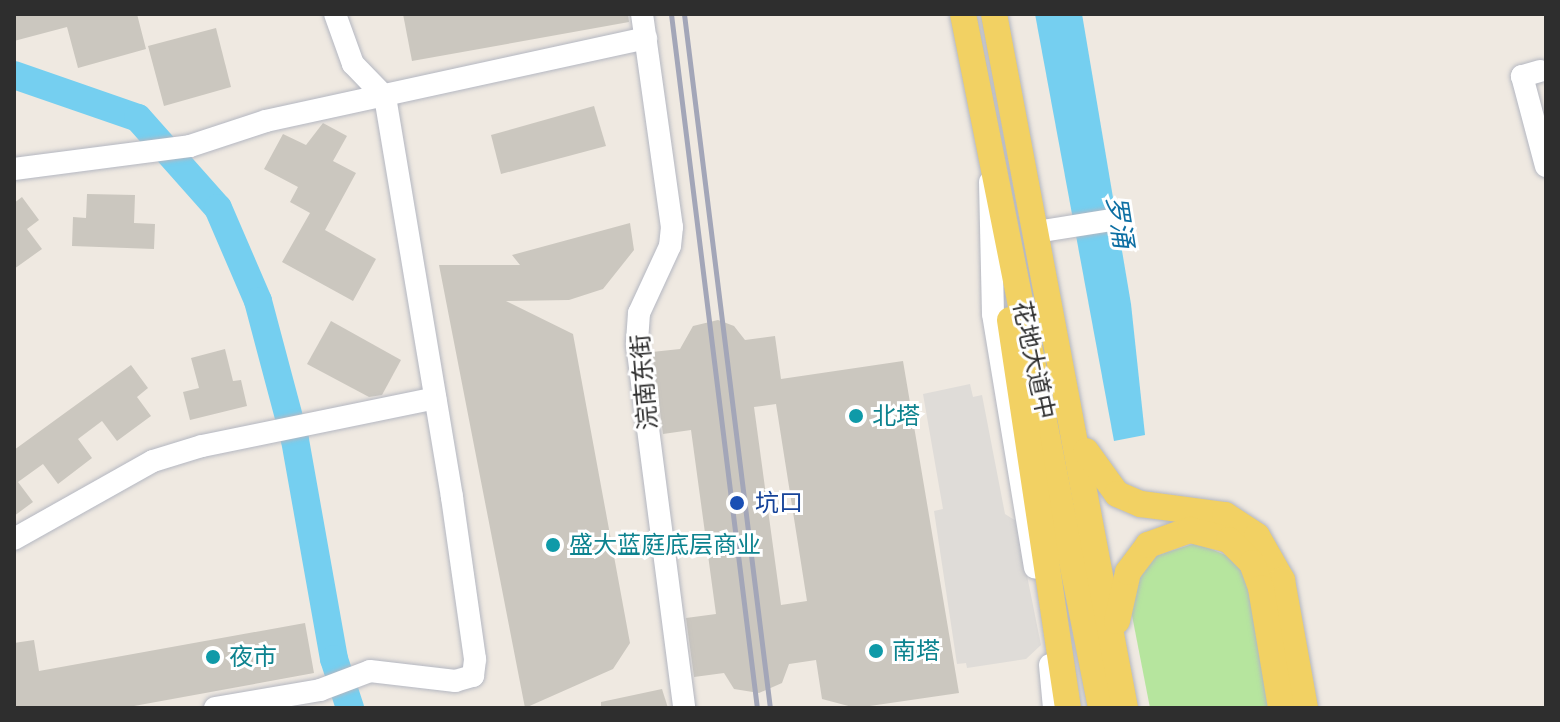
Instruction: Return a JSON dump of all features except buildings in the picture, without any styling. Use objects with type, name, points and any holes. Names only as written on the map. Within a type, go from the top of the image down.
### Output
[{"type":"main road","name":"花地大道中","points":[[963,14],[1041,386],[1101,708]]},
{"type":"main road","name":"花地大道中","points":[[994,14],[1075,427],[1125,708]]},
{"type":"main road","points":[[982,116],[1068,708]]},
{"type":"main road","points":[[1075,427],[1093,466],[1117,494],[1172,520],[1238,520],[1270,553],[1285,593],[1289,706]]},
{"type":"main road","points":[[1115,657],[1128,572],[1172,520]]},
{"type":"street","points":[[215,708],[320,690],[370,671],[455,681],[473,676],[473,644],[385,97],[353,64],[335,14]]},
{"type":"street","name":"浣南东街","points":[[642,14],[672,227],[670,246],[639,313],[637,344],[684,708]]},
{"type":"street","points":[[14,169],[190,146],[266,121],[646,38]]},
{"type":"street","points":[[1540,71],[1522,76],[1546,166]]},
{"type":"street","points":[[990,174],[993,314],[1054,708]]},
{"type":"street","points":[[1036,232],[1117,219]]},
{"type":"street","points":[[14,539],[134,469],[233,440],[435,398]]},
{"type":"green space","points":[[1196,543],[1238,560],[1249,579],[1269,708],[1150,708],[1129,600],[1149,558]]},
{"type":"shaded area","points":[[970,384],[973,397],[982,395],[1005,514],[1016,521],[1041,645],[1026,659],[967,668],[966,663],[957,664],[934,511],[943,509],[923,394]]},
{"type":"water","points":[[1035,14],[1082,14],[1131,304],[1145,435],[1114,441]]},
{"type":"waterway","points":[[14,75],[138,118],[218,208],[258,301],[295,440],[334,659],[350,708]]},
{"type":"railway","points":[[671,14],[757,708]]},
{"type":"railway","points":[[684,14],[770,708]]},
{"type":"place","name":"北塔","points":[[856,416]]},
{"type":"place","name":"坑口","points":[[737,503]]},
{"type":"place","name":"盛大蓝庭底层商业","points":[[553,545]]},
{"type":"place","name":"南塔","points":[[876,651]]},
{"type":"place","name":"夜市","points":[[213,657]]},
{"type":"water label","name":"罗涌","points":[[1119,222]]}]
